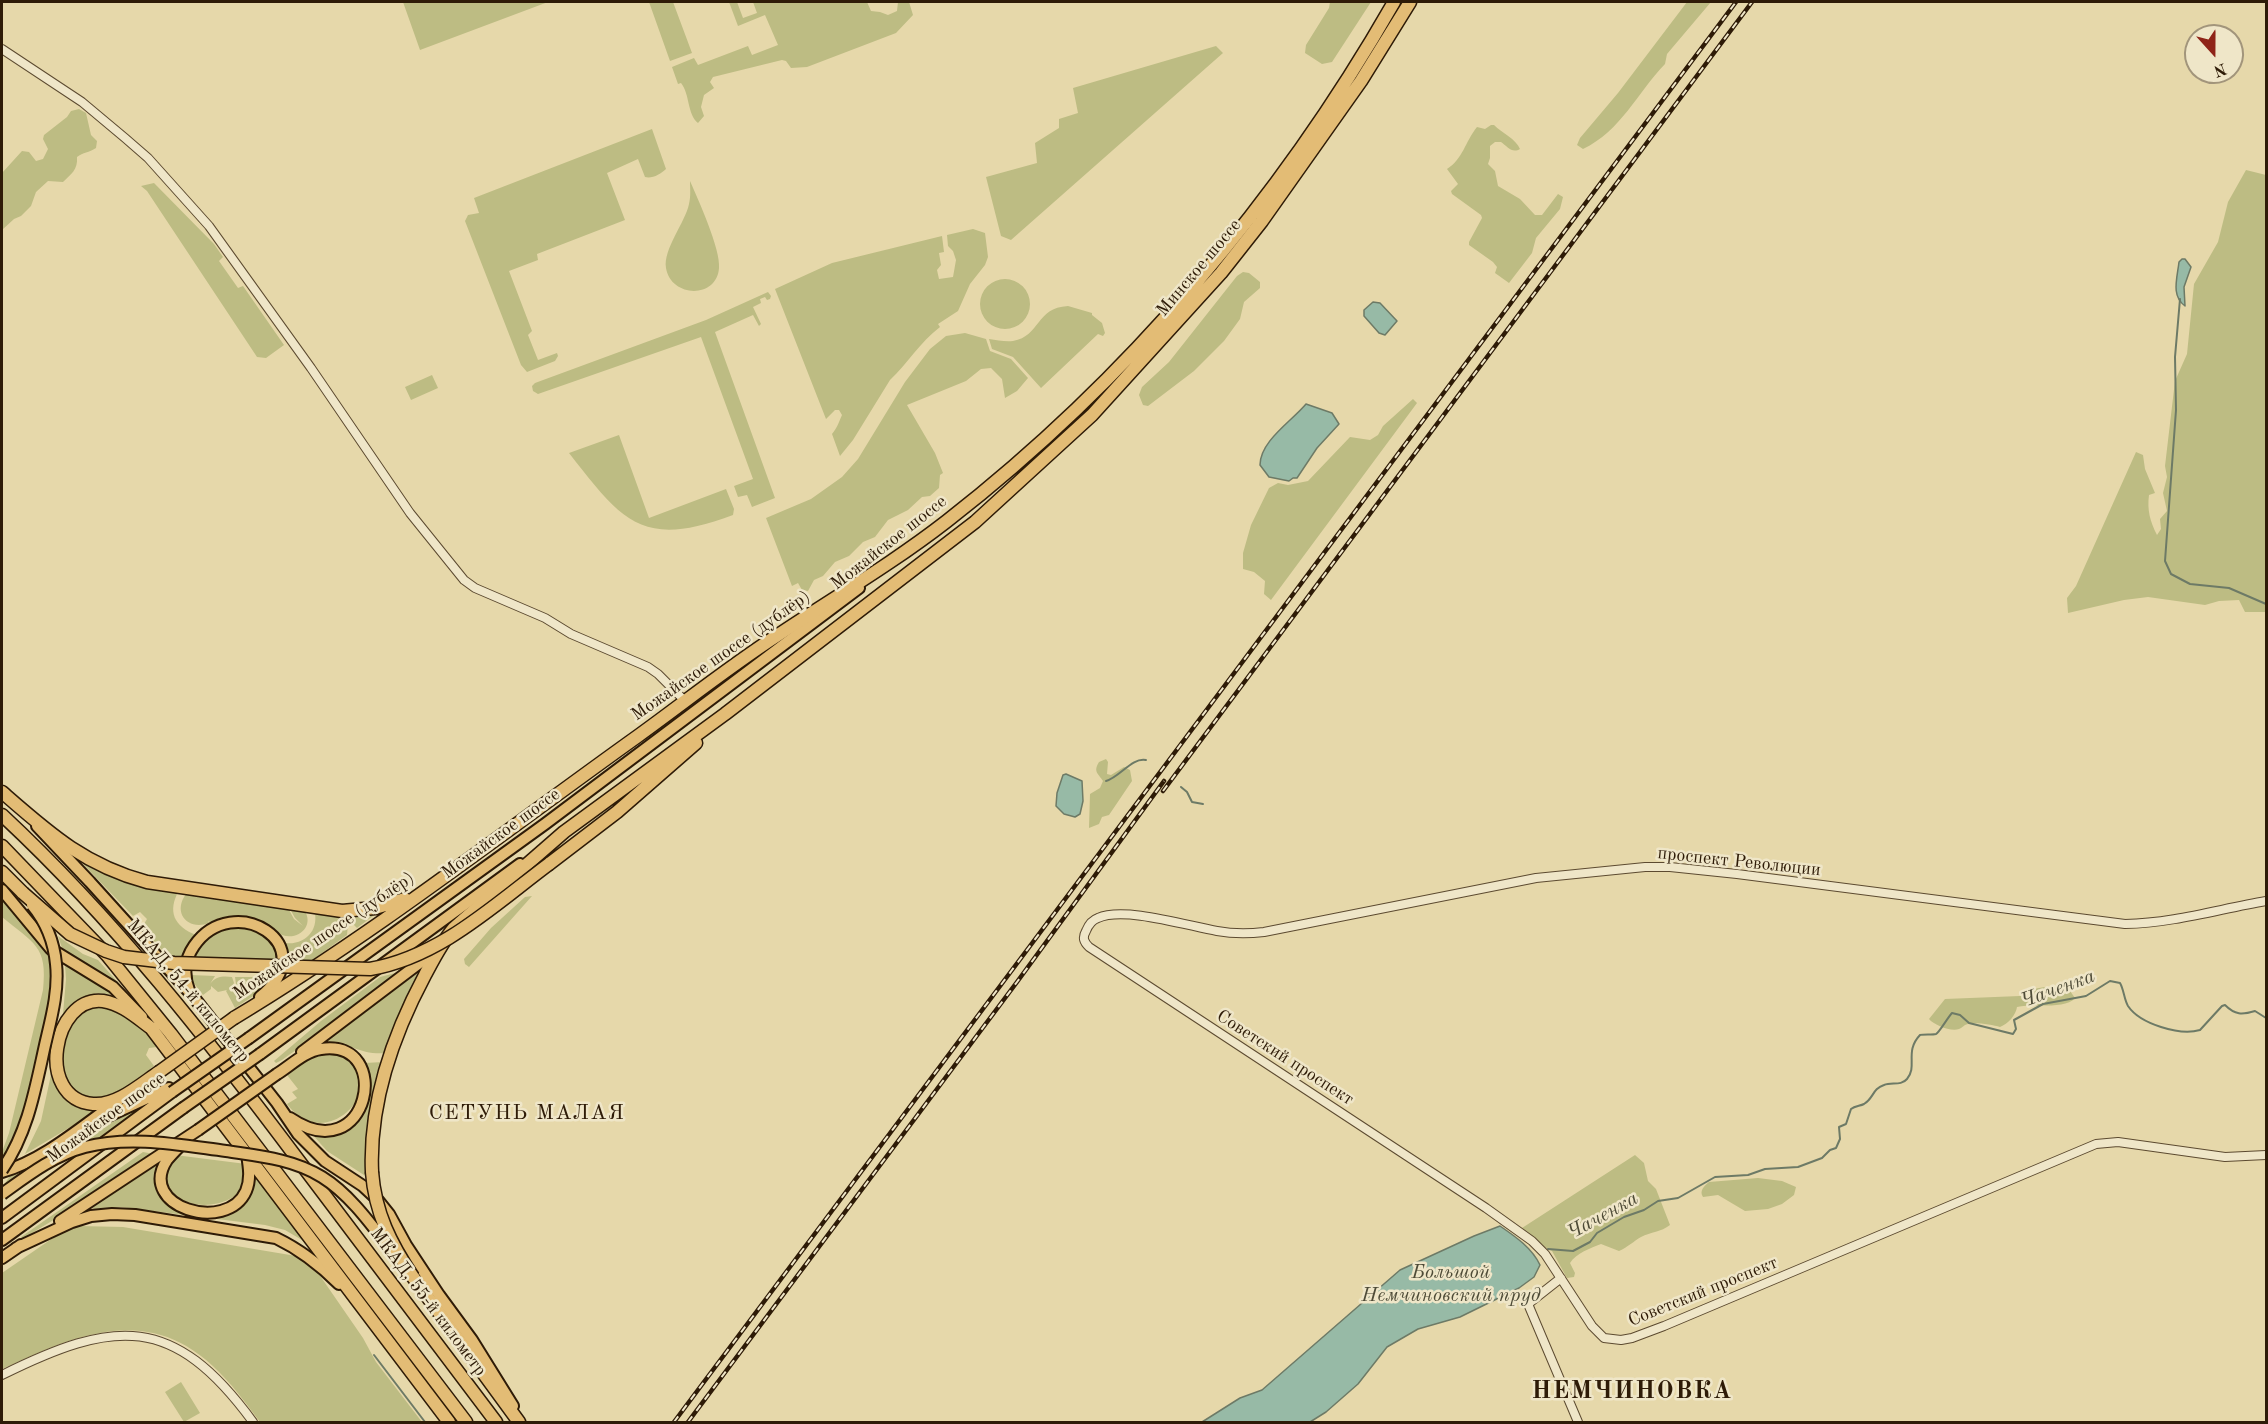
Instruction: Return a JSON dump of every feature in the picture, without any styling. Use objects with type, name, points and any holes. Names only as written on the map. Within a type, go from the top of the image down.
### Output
[{"type":"highway","name":"Минское шоссе","points":[[1012,468],[1118,367],[1208,266],[1274,184],[1318,121],[1394,2]]},
{"type":"highway","name":"Минское шоссе","points":[[975,522],[1092,415],[1221,273],[1262,221],[1329,128],[1410,2]]},
{"type":"highway","name":"Можайское шоссе","points":[[899,557],[1012,468]]},
{"type":"highway","name":"Можайское шоссе","points":[[564,832],[725,714],[975,522]]},
{"type":"highway","name":"Можайское шоссе (дублёр)","points":[[130,1092],[234,1018],[325,960],[435,883],[775,637],[899,557]]},
{"type":"highway","points":[[2,872],[70,933],[105,951],[124,957],[174,963],[370,969],[390,965],[428,951],[549,864],[616,812],[696,744],[725,714]]},
{"type":"highway","points":[[2,792],[76,853],[116,873],[147,882],[342,911],[392,904],[435,883]]},
{"type":"highway","name":"МКАД, 54-й километр","points":[[2,815],[66,879],[154,977],[214,1049],[331,1203]]},
{"type":"highway","points":[[520,1422],[413,1277],[387,1235],[377,1206],[372,1172],[372,1135],[391,1054],[406,1009],[440,947],[467,915],[564,832]]},
{"type":"highway","points":[[2,846],[107,956],[186,1053],[465,1422]]},
{"type":"highway","points":[[130,1092],[105,1103],[93,1104],[73,1097],[67,1092],[58,1076],[57,1068],[64,1026],[68,1018],[80,1006],[97,1001],[117,1005],[151,1028],[449,1422]]},
{"type":"highway","name":"МКАД, 55-й километр","points":[[331,1203],[496,1422]]},
{"type":"main road","name":"Можайское шоссе","points":[[2,1218],[170,1090],[249,1038],[545,824],[899,557]]},
{"type":"main road","points":[[27,814],[192,995],[228,1038],[298,1134],[325,1161],[363,1186],[377,1199],[389,1214],[423,1271],[493,1371],[520,1422]]},
{"type":"main road","name":"Можайское шоссе","points":[[2,1240],[564,832]]},
{"type":"main road","points":[[2,890],[51,949],[113,987],[151,1028]]},
{"type":"main road","points":[[2,1171],[19,1142],[30,1115],[56,992],[54,948],[38,913],[23,893]]},
{"type":"main road","points":[[192,995],[185,972],[191,950],[198,939],[210,930],[226,923],[248,923],[264,929],[271,934],[281,951],[282,972],[271,988],[234,1018]]},
{"type":"main road","points":[[277,1074],[305,1049],[418,966],[440,947]]},
{"type":"main road","points":[[2,1258],[85,1206],[277,1074],[313,1052],[322,1049],[333,1050],[350,1056],[359,1065],[366,1086],[361,1106],[355,1116],[339,1127],[321,1132],[312,1131],[286,1116]]},
{"type":"main road","points":[[75,1132],[170,1090]]},
{"type":"main road","name":"Можайское шоссе (дублёр)","points":[[2,1171],[22,1164],[75,1132],[130,1092]]},
{"type":"main road","points":[[198,1130],[168,1159],[163,1168],[161,1178],[166,1195],[178,1206],[212,1212],[234,1206],[241,1200],[249,1180],[247,1155]]},
{"type":"main road","points":[[2,1194],[62,1156],[84,1147],[107,1143],[162,1143],[276,1159],[302,1167],[323,1177],[369,1222],[413,1277]]},
{"type":"main road","points":[[16,1248],[72,1222],[91,1216],[135,1215],[255,1233],[276,1238],[296,1247],[325,1270],[358,1303]]},
{"type":"street","points":[[2,49],[82,102],[125,138],[148,158],[173,189],[209,226],[311,368],[410,513],[464,580],[475,588],[544,618],[571,634],[648,667],[686,702]]},
{"type":"street","name":"проспект Революции","points":[[1084,942],[1083,937],[1093,921],[1104,916],[1120,914],[1147,917],[1217,931],[1247,934],[1293,927],[1536,878],[1645,867],[1670,867],[1737,874],[2125,924],[2174,920],[2266,901]]},
{"type":"street","name":"Советский проспект","points":[[1084,942],[1494,1214],[1539,1248],[1598,1334],[1611,1340],[1621,1340],[1672,1323],[2096,1144],[2118,1142],[2224,1157],[2266,1155]]},
{"type":"street","points":[[1561,1278],[1528,1304],[1578,1422]]},
{"type":"street","points":[[2,1375],[46,1354],[83,1340],[107,1336],[139,1335],[166,1344],[197,1362],[226,1388],[253,1422]]},
{"type":"shaded area","points":[[403,2],[548,2],[420,50]]},
{"type":"shaded area","points":[[649,2],[673,2],[692,53],[670,61]]},
{"type":"shaded area","points":[[729,2],[737,2],[743,18],[757,13],[753,2],[867,2],[871,11],[888,15],[897,11],[898,2],[909,2],[913,15],[896,33],[807,67],[791,68],[786,61],[782,60],[713,77],[710,82],[714,88],[704,95],[701,107],[704,116],[698,123],[692,114],[684,88],[681,83],[678,84],[672,67],[694,58],[698,65],[748,46],[752,55],[778,45],[765,15],[738,26]]},
{"type":"shaded area","points":[[1330,2],[1371,2],[1332,62],[1322,64],[1305,53],[1306,45],[1329,8]]},
{"type":"shaded area","points":[[1687,2],[1711,2],[1667,54],[1665,64],[1618,122],[1608,132],[1583,149],[1577,145],[1580,138],[1618,93]]},
{"type":"shaded area","points":[[1216,46],[1223,53],[1011,240],[1001,236],[986,177],[1037,163],[1035,143],[1059,128],[1059,119],[1078,113],[1073,88]]},
{"type":"shaded area","points":[[79,109],[86,113],[91,135],[97,141],[96,148],[77,157],[75,169],[63,182],[48,181],[36,192],[31,206],[2,230],[2,173],[22,151],[29,152],[36,161],[43,159],[48,149],[43,139],[44,135],[67,117],[71,111]]},
{"type":"shaded area","points":[[1491,125],[1512,139],[1520,149],[1512,150],[1501,142],[1495,142],[1490,146],[1488,164],[1495,171],[1498,186],[1520,199],[1535,215],[1542,215],[1558,194],[1563,197],[1560,209],[1536,238],[1532,253],[1509,283],[1495,273],[1497,267],[1493,262],[1469,245],[1482,218],[1452,194],[1451,191],[1458,184],[1447,169],[1457,160],[1477,127],[1485,129]]},
{"type":"shaded area","points":[[652,129],[666,169],[662,173],[645,177],[638,159],[607,173],[625,220],[537,254],[538,260],[509,271],[532,331],[528,335],[538,360],[557,353],[558,356],[555,361],[527,372],[521,365],[465,221],[468,215],[479,213],[474,198]]},
{"type":"shaded area","points":[[2246,170],[2266,175],[2266,612],[2245,612],[2239,600],[2219,601],[2205,605],[2148,597],[2068,613],[2067,598],[2076,586],[2136,452],[2143,455],[2145,469],[2155,493],[2149,495],[2148,506],[2157,535],[2161,529],[2160,519],[2167,511],[2163,493],[2167,477],[2165,466],[2175,381],[2187,354],[2194,284],[2218,242],[2228,202]]},
{"type":"shaded area","points":[[690,181],[713,237],[719,260],[716,278],[711,285],[703,290],[694,291],[676,285],[666,268],[671,244],[689,204]]},
{"type":"shaded area","points":[[154,183],[214,244],[223,257],[219,261],[238,288],[243,286],[284,345],[266,358],[257,357],[147,191],[141,186]]},
{"type":"shaded area","points":[[973,229],[985,233],[988,257],[985,265],[970,284],[958,311],[938,324],[940,327],[926,339],[890,380],[853,440],[840,456],[832,434],[842,415],[839,410],[835,410],[826,419],[775,289],[832,263],[942,236],[944,252],[939,253],[941,265],[937,270],[939,279],[953,277],[956,260],[953,251],[948,246],[947,235]]},
{"type":"shaded area","points":[[1243,272],[1249,273],[1260,282],[1260,288],[1244,302],[1240,319],[1224,341],[1194,371],[1148,406],[1143,405],[1139,395],[1142,387],[1169,362],[1237,276]]},
{"type":"shaded area","points":[[1000,279],[1010,279],[1023,286],[1030,299],[1030,309],[1023,322],[1010,329],[1000,329],[991,325],[984,318],[980,309],[980,299],[984,290],[991,283]]},
{"type":"shaded area","points":[[768,292],[770,299],[767,300],[765,297],[760,299],[761,303],[753,307],[761,324],[759,326],[753,315],[715,332],[775,498],[752,507],[747,495],[738,497],[734,486],[753,479],[701,337],[538,394],[533,391],[532,386],[535,383],[706,320]]},
{"type":"shaded area","points":[[1068,306],[1092,313],[1102,323],[1105,333],[1103,336],[1098,334],[1041,388],[1013,357],[992,349],[989,339],[1013,341],[1022,338],[1029,334],[1049,312]]},
{"type":"shaded area","points":[[965,333],[986,339],[990,351],[1011,359],[1028,378],[1017,391],[1005,398],[1002,379],[991,368],[981,369],[966,381],[907,405],[935,453],[943,473],[940,475],[939,488],[930,496],[922,497],[908,510],[888,520],[875,537],[863,542],[849,556],[835,562],[823,576],[814,580],[808,591],[802,590],[798,583],[792,586],[766,518],[811,499],[842,477],[858,459],[905,382],[930,349],[946,336]]},
{"type":"shaded area","points":[[432,375],[438,388],[411,400],[405,387]]},
{"type":"shaded area","points":[[1413,399],[1417,403],[1271,600],[1264,594],[1265,581],[1254,572],[1243,569],[1243,553],[1251,525],[1269,488],[1278,483],[1288,485],[1308,481],[1350,437],[1370,440],[1378,435],[1383,426]]},
{"type":"shaded area","points":[[619,435],[649,518],[726,489],[734,509],[733,515],[702,525],[677,529],[655,529],[637,523],[621,512],[605,497],[569,453]]},
{"type":"shaded area","points":[[1106,759],[1107,774],[1111,775],[1124,767],[1130,770],[1132,781],[1109,815],[1102,817],[1099,824],[1089,828],[1090,794],[1100,788],[1103,781],[1096,768],[1099,762]]},
{"type":"shaded area","points":[[84,861],[179,890],[173,912],[182,927],[196,935],[187,950],[184,961],[171,960],[146,932],[149,930],[144,924],[147,919],[140,912],[133,916],[83,864]]},
{"type":"shaded area","points":[[192,893],[288,908],[294,919],[303,926],[289,907],[304,910],[308,921],[304,930],[294,936],[279,934],[261,923],[213,924],[208,921],[209,923],[195,925],[184,919],[181,908],[186,894]]},
{"type":"shaded area","points":[[532,896],[469,967],[465,964],[464,959],[491,928],[525,897]]},
{"type":"shaded area","points":[[2,897],[39,945],[49,954],[53,993],[27,1115],[2,1163],[2,1152],[9,1133],[43,990],[44,975],[43,963],[36,946],[2,917]]},
{"type":"shaded area","points":[[314,909],[381,910],[357,928],[351,922],[348,924],[347,935],[308,963],[287,963],[284,943],[299,942],[310,935],[315,923]]},
{"type":"shaded area","points":[[248,925],[271,937],[280,961],[192,960],[194,952],[221,927]]},
{"type":"shaded area","points":[[58,936],[83,954],[98,960],[122,987],[63,951]]},
{"type":"shaded area","points":[[65,965],[118,996],[94,994],[87,996],[75,1002],[63,1014]]},
{"type":"shaded area","points":[[425,968],[387,1053],[368,1052],[338,1043],[320,1042]]},
{"type":"shaded area","points":[[407,970],[282,1060],[276,1063],[274,1061],[321,1021],[380,977]]},
{"type":"shaded area","points":[[191,975],[215,976],[210,984],[220,977],[232,977],[234,983],[231,988],[236,984],[235,977],[274,977],[270,985],[235,1008],[227,990],[218,992],[211,986],[211,989],[203,995],[193,982]]},
{"type":"shaded area","points":[[2045,987],[2058,991],[2070,991],[2075,998],[2064,1004],[2017,1007],[2011,1019],[2000,1027],[1971,1023],[1952,1030],[1939,1026],[1929,1019],[1945,999],[2020,996],[2027,990]]},
{"type":"shaded area","points":[[98,1007],[128,1016],[143,1028],[163,1053],[157,1047],[149,1048],[146,1055],[154,1066],[114,1094],[90,1098],[76,1091],[67,1079],[63,1062],[64,1045],[70,1028],[82,1015]]},
{"type":"shaded area","points":[[323,1052],[340,1054],[349,1059],[359,1072],[361,1086],[357,1100],[347,1112],[334,1120],[318,1123],[302,1118],[287,1104],[297,1098],[292,1092],[298,1089],[287,1075],[311,1056]]},
{"type":"shaded area","points":[[383,1062],[374,1091],[369,1119],[366,1147],[367,1177],[327,1151],[312,1134],[326,1133],[356,1120],[362,1114],[370,1093],[368,1070],[365,1063]]},
{"type":"shaded area","points":[[52,1070],[60,1090],[99,1110],[25,1154],[41,1121]]},
{"type":"shaded area","points":[[143,1104],[95,1141],[2,1191],[2,1187],[13,1172],[33,1166],[79,1137]]},
{"type":"shaded area","points":[[143,1152],[154,1154],[80,1204],[22,1239],[21,1237]]},
{"type":"shaded area","points":[[175,1155],[246,1164],[245,1183],[238,1193],[228,1200],[216,1204],[189,1203],[178,1198],[170,1189],[167,1175]]},
{"type":"shaded area","points":[[1635,1155],[1644,1163],[1648,1181],[1656,1189],[1670,1225],[1641,1237],[1619,1251],[1601,1244],[1584,1251],[1570,1263],[1575,1273],[1574,1277],[1567,1278],[1552,1251],[1540,1245],[1522,1228]]},
{"type":"shaded area","points":[[164,1157],[159,1178],[178,1209],[238,1205],[254,1168],[314,1247],[285,1230],[265,1225],[121,1207],[95,1209],[90,1207]]},
{"type":"shaded area","points":[[1758,1178],[1782,1181],[1796,1187],[1794,1195],[1782,1204],[1768,1209],[1745,1211],[1718,1195],[1703,1197],[1702,1195],[1703,1189],[1709,1182]]},
{"type":"shaded area","points":[[79,1226],[123,1227],[296,1256],[314,1267],[363,1338],[376,1362],[422,1422],[260,1422],[232,1386],[205,1359],[178,1341],[150,1332],[122,1330],[94,1334],[64,1343],[2,1369],[2,1273],[66,1229]]},
{"type":"shaded area","points":[[181,1382],[200,1413],[184,1422],[165,1392]]},
{"type":"water","points":[[2185,259],[2191,267],[2184,287],[2185,306],[2176,292],[2179,262]]},
{"type":"water","points":[[1373,302],[1380,303],[1397,321],[1385,335],[1379,333],[1364,316],[1364,310]]},
{"type":"water","points":[[1306,404],[1332,413],[1339,424],[1317,448],[1297,478],[1289,481],[1269,477],[1260,465],[1265,448]]},
{"type":"water","points":[[1066,774],[1082,781],[1083,801],[1080,814],[1075,817],[1064,814],[1056,806],[1057,793],[1063,775]]},
{"type":"water","name":"Большой Немчиновский пруд","points":[[1500,1226],[1528,1248],[1540,1265],[1534,1277],[1519,1288],[1460,1317],[1418,1329],[1387,1347],[1358,1384],[1326,1412],[1310,1422],[1202,1422],[1240,1398],[1262,1390],[1400,1270]]},
{"type":"waterway","points":[[2180,299],[2175,357],[2176,410],[2165,561],[2171,574],[2190,584],[2229,588],[2266,604]]},
{"type":"waterway","points":[[1106,781],[1136,761],[1146,760]]},
{"type":"waterway","points":[[1181,787],[1187,792],[1192,802],[1203,804]]},
{"type":"waterway","name":"Чаченка","points":[[1548,1249],[1573,1251],[1590,1242],[1597,1233],[1624,1217],[1644,1210],[1658,1201],[1678,1198],[1715,1177],[1748,1175],[1765,1169],[1798,1167],[1822,1158],[1830,1150],[1836,1148],[1840,1139],[1839,1127],[1846,1124],[1851,1109],[1867,1102],[1880,1087],[1907,1079],[1910,1074],[1915,1041],[1920,1035],[1937,1033],[1952,1013],[1960,1015],[1969,1023],[2013,1034],[2016,1029],[2014,1020],[2043,1004],[2086,996],[2110,981],[2120,983],[2128,1006],[2134,1012],[2151,1023],[2172,1030],[2200,1030],[2225,1005],[2235,1012],[2255,1011],[2266,1018]]},
{"type":"waterway","points":[[374,1355],[425,1422]]},
{"type":"railway","points":[[674,1422],[1736,2]]},
{"type":"railway","points":[[1163,791],[1752,2]]},
{"type":"railway","points":[[688,1422],[1017,982],[1164,781]]},
{"type":"district","name":"СЕТУНЬ МАЛАЯ","points":[[527,1113]]},
{"type":"district","name":"НЕМЧИНОВКА","points":[[1632,1392]]}]
